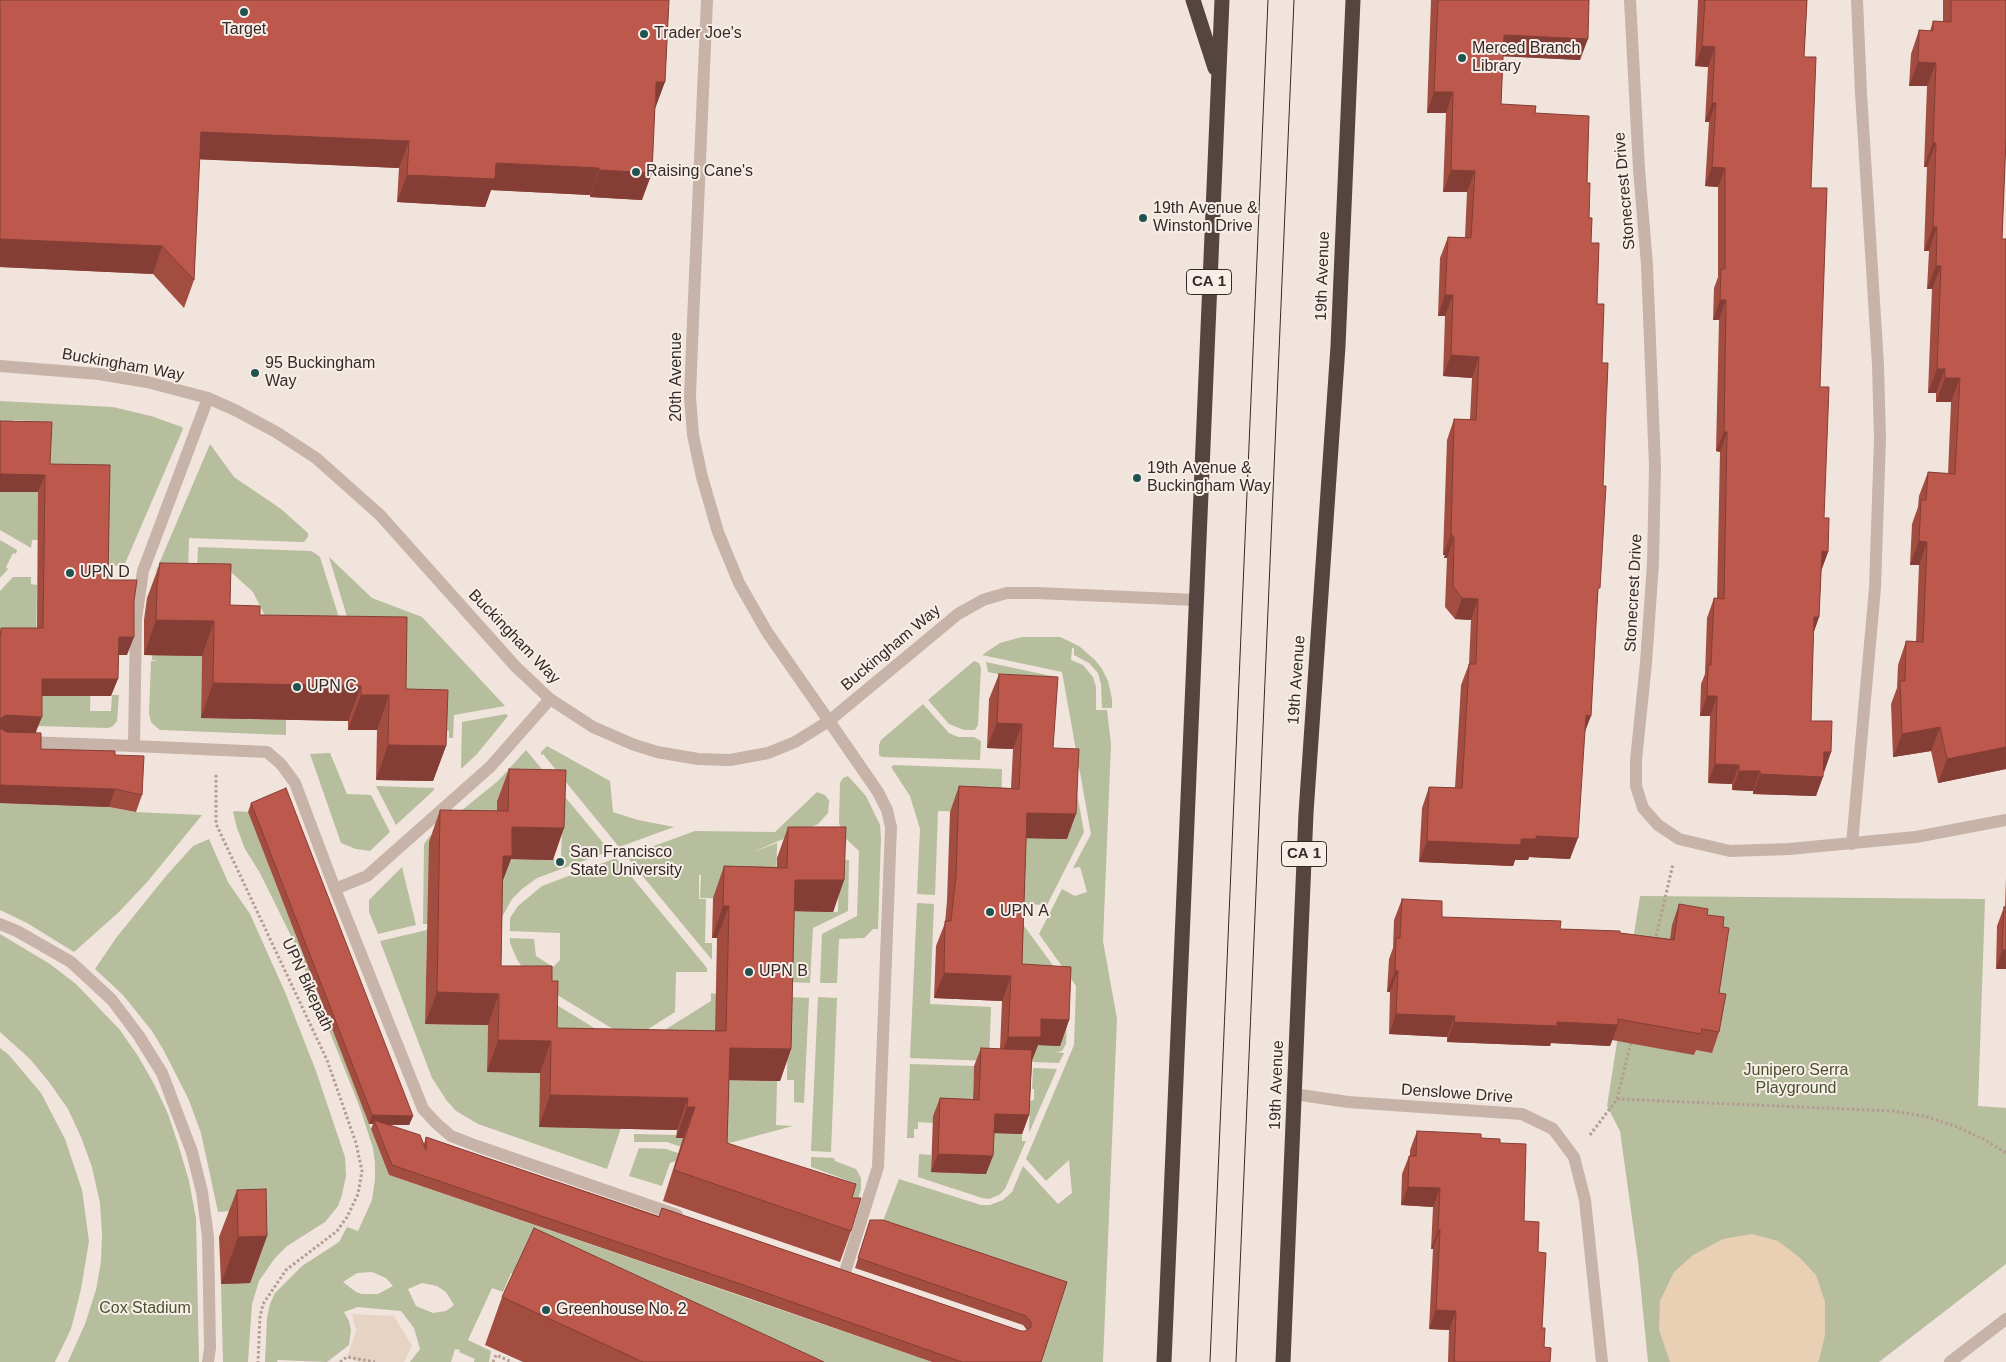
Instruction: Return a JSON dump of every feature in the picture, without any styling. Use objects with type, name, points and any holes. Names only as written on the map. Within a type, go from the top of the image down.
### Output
[{"type":"highway","points":[[1193,0],[1218,81]]},
{"type":"highway","name":"CA 1","points":[[1164,1362],[1222,0]]},
{"type":"highway","name":"19th Avenue","points":[[1283,1362],[1306,813],[1338,346],[1353,0]]},
{"type":"street","name":"20th Avenue","points":[[707,0],[690,396],[693,435],[702,477],[718,532],[739,583],[767,632],[878,792],[887,810],[891,827],[878,1167],[844,1272]]},
{"type":"street","name":"Stonecrest Drive","points":[[1630,0],[1638,160],[1647,265],[1655,467],[1653,563],[1646,663],[1636,760],[1636,786],[1643,808],[1658,826],[1679,839],[1730,851],[1789,850],[1916,838],[2006,820]]},
{"type":"street","points":[[1852,844],[1875,588],[1880,439],[1878,365],[1861,93],[1858,0]]},
{"type":"street","name":"Buckingham Way","points":[[0,366],[99,374],[147,382],[208,398],[276,432],[316,458],[380,515],[516,667],[550,699],[592,727],[632,744],[657,752],[698,759],[730,760],[768,753],[796,742],[828,721],[958,614],[983,600],[1007,593],[1196,600]]},
{"type":"street","points":[[134,746],[136,619],[143,571],[208,398]]},
{"type":"street","points":[[334,888],[367,876],[490,767],[550,699]]},
{"type":"street","points":[[0,741],[267,752],[281,764],[295,783],[334,888],[423,1109],[451,1136],[694,1220]]},
{"type":"street","points":[[0,924],[17,931],[72,962],[112,1000],[139,1036],[162,1073],[192,1152],[202,1192],[208,1237],[210,1348],[208,1362]]},
{"type":"street","name":"Denslowe Drive","points":[[1294,1094],[1348,1102],[1522,1114],[1553,1129],[1574,1157],[1585,1200],[1602,1362]]},
{"type":"street","points":[[1950,1362],[2006,1319]]},
{"type":"path","name":"UPN Bikepath","points":[[217,749],[216,824],[328,1060],[356,1143],[362,1170],[358,1194],[337,1231],[286,1270],[263,1304],[260,1317],[258,1362]]},
{"type":"path","points":[[1654,945],[1679,839]]},
{"type":"path","points":[[1574,1157],[1617,1099],[1631,1041]]},
{"type":"path","points":[[1617,1099],[1893,1111],[1924,1116],[1955,1126],[1984,1139],[2006,1153]]},
{"type":"path","points":[[493,1362],[496,1355],[512,1362]]},
{"type":"path","points":[[340,1362],[346,1357],[375,1362]]},
{"type":"green space","points":[[0,401],[113,407],[151,416],[182,427],[183,429],[124,566],[102,565],[44,481],[34,421],[13,420],[12,423],[0,423]]},
{"type":"green space","points":[[210,444],[234,477],[281,509],[308,533],[308,537],[304,542],[189,538],[188,571],[156,571]]},
{"type":"green space","points":[[0,492],[38,492],[38,540],[32,540],[31,548],[0,530]]},
{"type":"green space","points":[[0,540],[17,550],[16,554],[13,553],[6,567],[8,569],[0,578]]},
{"type":"green space","points":[[198,547],[311,551],[320,557],[341,624],[269,624],[253,592],[231,572],[197,571]]},
{"type":"green space","points":[[329,557],[372,598],[422,617],[505,706],[454,715],[453,738],[449,738],[449,731],[435,731],[351,630]]},
{"type":"green space","points":[[13,577],[31,577],[31,584],[37,585],[36,646],[0,645],[0,591]]},
{"type":"green space","points":[[153,597],[202,656],[201,718],[286,720],[286,735],[160,730],[151,722],[149,713],[151,661],[159,661],[152,660]]},
{"type":"green space","points":[[1022,637],[1060,637],[1079,646],[1102,669],[1108,681],[1112,699],[1112,708],[1102,708],[1101,684],[1098,673],[1089,663],[1074,655],[1074,648],[1072,648],[1071,660],[1083,665],[1093,677],[1096,687],[1096,710],[1107,710],[1111,744],[1103,941],[1117,1019],[1103,1362],[1041,1362],[1064,1292],[880,1229],[899,1179],[981,1205],[990,1205],[1003,1200],[1012,1192],[1023,1166],[1058,1204],[1072,1193],[1069,1160],[1046,1181],[1026,1159],[1074,1045],[1076,986],[1039,934],[1062,889],[1075,896],[1087,892],[1080,867],[1073,868],[1091,834],[1062,672],[982,655],[1000,643]]},
{"type":"green space","points":[[974,661],[979,663],[981,668],[978,725],[975,730],[964,730],[949,724],[928,700]]},
{"type":"green space","points":[[986,662],[1056,677],[1049,684],[988,672]]},
{"type":"green space","points":[[36,664],[91,666],[90,711],[111,711],[112,695],[119,695],[117,721],[108,728],[0,725]]},
{"type":"green space","points":[[923,704],[949,733],[958,737],[974,737],[981,741],[980,760],[882,757],[879,755],[881,740]]},
{"type":"green space","points":[[506,714],[508,716],[477,754],[461,769],[462,722]]},
{"type":"green space","points":[[547,746],[610,781],[613,812],[638,820],[674,827],[619,847],[543,754],[541,755],[541,752]]},
{"type":"green space","points":[[526,750],[610,851],[537,878],[512,899],[502,917],[502,931],[496,931],[501,858],[561,859],[563,802],[551,781],[505,780],[497,801],[497,843],[427,924],[423,924],[424,844],[430,836],[498,781]]},
{"type":"green space","points":[[330,753],[347,794],[371,795],[390,832],[370,851],[356,849],[341,843],[310,754]]},
{"type":"green space","points":[[894,765],[1002,769],[1001,813],[938,811],[935,895],[917,894],[920,829],[910,796],[891,767]]},
{"type":"green space","points":[[1072,766],[1084,832],[1047,905],[1022,904],[1018,838]]},
{"type":"green space","points":[[848,776],[866,796],[880,825],[878,929],[873,929],[864,938],[839,939],[837,983],[820,983],[822,934],[857,916],[859,851],[844,837],[839,823],[840,783],[843,778]]},
{"type":"green space","points":[[376,786],[434,788],[434,790],[396,825]]},
{"type":"green space","points":[[817,792],[825,795],[830,802],[828,813],[818,824],[753,852],[777,843],[776,899],[700,898],[701,875],[699,875],[699,899],[706,899],[705,943],[712,943],[712,960],[626,856],[695,831],[775,832]]},
{"type":"green space","points":[[0,803],[109,807],[135,812],[202,815],[148,881],[119,912],[74,952],[27,923],[0,910]]},
{"type":"green space","points":[[233,812],[248,812],[389,1175],[932,1362],[704,1362],[511,1273],[503,1292],[492,1288],[468,1340],[491,1351],[489,1362],[474,1362],[475,1359],[455,1349],[451,1362],[410,1362],[420,1349],[414,1328],[401,1311],[358,1307],[344,1312],[351,1330],[349,1345],[327,1362],[278,1360],[277,1362],[265,1362],[267,1318],[275,1293],[302,1266],[339,1242],[347,1227],[358,1231],[372,1200],[375,1163],[373,1148],[360,1108],[294,942],[260,873],[245,849]],"holes":[[[372,1272],[386,1278],[393,1286],[378,1294],[362,1294],[356,1292],[343,1282],[357,1273]],[[422,1283],[437,1286],[446,1292],[454,1305],[446,1311],[433,1313],[416,1306],[408,1289]]]},
{"type":"green space","points":[[209,839],[228,882],[250,914],[285,992],[316,1071],[345,1157],[346,1176],[338,1206],[325,1222],[287,1246],[275,1258],[259,1281],[252,1304],[248,1362],[223,1362],[221,1284],[230,1211],[218,1212],[201,1133],[188,1098],[152,1031],[123,995],[95,969],[116,938],[166,876],[193,846]]},
{"type":"green space","points":[[616,858],[707,968],[707,972],[676,972],[675,1012],[631,1040],[528,977],[510,943],[510,938],[534,939],[536,956],[553,967],[560,960],[560,933],[510,931],[510,918],[518,906],[542,886]]},
{"type":"green space","points":[[839,859],[849,860],[848,911],[813,928],[810,983],[789,982],[783,911],[838,912]]},
{"type":"green space","points":[[402,867],[416,925],[378,934],[369,912],[369,900]]},
{"type":"green space","name":"Junipero Serra Playground","points":[[1640,896],[1985,899],[1978,1106],[2006,1108],[2006,1264],[1879,1362],[1648,1362],[1638,1261],[1620,1131],[1607,1106]]},
{"type":"green space","points":[[917,903],[934,904],[930,1004],[991,1007],[989,1061],[910,1058]]},
{"type":"green space","points":[[1022,923],[1068,986],[1066,1044],[1062,1051],[1056,1052],[1064,1053],[1059,1063],[1031,1062],[1012,989]]},
{"type":"green space","points":[[427,930],[425,1024],[488,1025],[487,1072],[540,1073],[539,1127],[621,1128],[607,1169],[478,1124],[456,1111],[447,1101],[432,1078],[380,941]]},
{"type":"green space","name":"Cox Stadium","points":[[0,934],[50,964],[76,984],[120,1030],[154,1084],[168,1114],[189,1181],[196,1218],[199,1362],[68,1362],[85,1324],[96,1290],[101,1261],[100,1203],[92,1167],[68,1109],[30,1059],[0,1032]]},
{"type":"green space","points":[[711,993],[716,994],[715,1063],[631,1051],[711,1001]]},
{"type":"green space","points":[[788,997],[809,998],[804,1103],[794,1102],[794,1080],[787,1080]]},
{"type":"green space","points":[[818,997],[837,998],[831,1152],[811,1151]]},
{"type":"green space","points":[[547,999],[617,1042],[546,1060]]},
{"type":"green space","points":[[0,1048],[9,1055],[41,1093],[65,1139],[82,1190],[89,1241],[81,1289],[71,1329],[55,1362],[0,1362]]},
{"type":"green space","points":[[910,1064],[974,1066],[972,1118],[933,1123],[918,1122],[918,1129],[914,1129],[914,1138],[907,1138]]},
{"type":"green space","points":[[1033,1068],[1057,1069],[1029,1133],[1030,1101],[1034,1100],[1034,1089],[1032,1089]]},
{"type":"green space","points":[[718,1080],[777,1081],[776,1125],[793,1126],[696,1152],[667,1142],[634,1142],[634,1134],[676,1135],[676,1138]]},
{"type":"green space","points":[[988,1133],[1022,1134],[1022,1141],[1026,1141],[1005,1189],[999,1195],[989,1199],[982,1198],[918,1177],[919,1154],[931,1155],[931,1172]]},
{"type":"green space","points":[[639,1148],[666,1149],[696,1159],[677,1158],[676,1161],[670,1163],[662,1186],[629,1176]]},
{"type":"green space","points":[[811,1157],[834,1158],[835,1161],[856,1169],[861,1178],[861,1189],[847,1237],[835,1245],[855,1183],[811,1167]]},
{"type":"sand","points":[[1752,1234],[1778,1241],[1800,1258],[1816,1275],[1825,1302],[1825,1335],[1818,1362],[1670,1362],[1659,1330],[1660,1301],[1674,1272],[1693,1255],[1723,1239]]},
{"type":"shaded area","points":[[352,1314],[394,1316],[412,1346],[404,1362],[357,1362],[347,1357],[356,1331]]},
{"type":"building","points":[[0,0],[669,0],[665,82],[656,82],[652,173],[599,170],[599,168],[496,163],[495,179],[407,175],[409,141],[201,132],[194,280],[162,246],[0,239]]},
{"type":"building","points":[[1438,0],[1589,0],[1588,39],[1504,35],[1501,104],[1536,106],[1535,113],[1589,116],[1587,183],[1590,183],[1589,218],[1592,218],[1591,243],[1599,243],[1597,304],[1604,304],[1602,363],[1608,363],[1603,486],[1606,486],[1600,588],[1598,588],[1591,716],[1586,715],[1578,838],[1536,836],[1536,839],[1521,839],[1521,845],[1427,841],[1429,787],[1462,788],[1469,664],[1476,664],[1478,599],[1462,598],[1453,586],[1454,537],[1451,534],[1454,419],[1476,420],[1479,357],[1451,355],[1453,295],[1445,295],[1448,237],[1471,238],[1475,171],[1451,170],[1453,92],[1434,92]]},
{"type":"building","points":[[1705,0],[1807,0],[1804,57],[1816,57],[1811,188],[1827,188],[1820,387],[1829,387],[1824,518],[1829,518],[1828,552],[1822,551],[1819,617],[1814,617],[1811,721],[1832,721],[1831,752],[1824,752],[1823,777],[1760,774],[1760,771],[1739,771],[1739,765],[1715,764],[1717,696],[1707,696],[1708,665],[1711,665],[1714,598],[1724,599],[1727,432],[1724,432],[1726,300],[1720,300],[1721,269],[1725,269],[1725,168],[1712,167],[1716,103],[1712,103],[1715,47],[1702,46]]},
{"type":"building","points":[[1951,0],[2006,0],[2006,139],[2002,239],[2006,239],[2006,747],[1947,759],[1940,727],[1902,734],[1900,681],[1905,681],[1906,641],[1923,642],[1927,542],[1919,541],[1921,500],[1926,500],[1928,472],[1955,474],[1960,378],[1945,378],[1945,369],[1937,369],[1941,266],[1936,266],[1937,227],[1933,227],[1936,143],[1933,143],[1936,63],[1918,62],[1919,30],[1933,31],[1933,21],[1951,22]]},
{"type":"building","name":"UPN D","points":[[0,421],[52,422],[50,464],[110,465],[108,580],[137,580],[134,601],[134,637],[119,637],[118,679],[42,679],[42,717],[6,715],[0,719],[1,628],[43,628],[45,475],[0,474]]},
{"type":"building","points":[[160,563],[231,564],[230,605],[260,606],[260,615],[407,617],[406,689],[448,690],[446,746],[388,745],[389,695],[361,695],[361,686],[213,683],[214,621],[156,620]]},
{"type":"building","points":[[999,674],[1058,677],[1053,748],[1079,749],[1076,814],[1027,813],[1022,964],[1071,967],[1069,1020],[1041,1019],[1041,1037],[1008,1037],[1011,976],[944,973],[945,921],[951,921],[956,875],[959,786],[1019,789],[1022,724],[997,723]]},
{"type":"building","points":[[0,728],[6,732],[41,733],[41,749],[115,751],[115,755],[144,756],[142,795],[115,789],[0,785]]},
{"type":"building","points":[[509,769],[566,770],[564,828],[512,827],[512,856],[503,856],[501,966],[552,966],[552,981],[558,981],[557,1028],[726,1031],[729,906],[723,906],[724,866],[787,868],[788,827],[846,827],[844,880],[795,880],[791,1049],[730,1048],[727,1143],[856,1184],[852,1198],[861,1198],[851,1231],[674,1170],[695,1107],[687,1107],[688,1098],[550,1095],[551,1041],[498,1040],[499,994],[437,992],[440,810],[508,811]]},
{"type":"building","points":[[286,788],[413,1116],[372,1115],[251,803]]},
{"type":"building","points":[[1402,899],[1442,901],[1442,917],[1561,921],[1560,929],[1620,931],[1620,933],[1674,940],[1679,904],[1708,909],[1707,915],[1724,917],[1723,927],[1729,928],[1719,993],[1726,994],[1719,1032],[1702,1029],[1701,1034],[1618,1019],[1618,1025],[1557,1022],[1557,1026],[1454,1022],[1455,1016],[1396,1014],[1398,971],[1395,971],[1396,938],[1400,938]]},
{"type":"building","points":[[2004,907],[2006,907],[2006,950],[2002,950]]},
{"type":"building","points":[[981,1048],[1032,1050],[1029,1115],[995,1114],[993,1156],[938,1154],[940,1098],[979,1100]]},
{"type":"building","points":[[374,1120],[420,1135],[426,1150],[426,1137],[659,1217],[662,1208],[1021,1331],[1031,1327],[1031,1322],[1026,1316],[858,1258],[870,1220],[883,1220],[1067,1282],[1041,1362],[962,1362],[392,1165]]},
{"type":"building","points":[[1417,1131],[1481,1134],[1481,1138],[1500,1139],[1500,1143],[1526,1144],[1524,1221],[1539,1222],[1538,1252],[1546,1253],[1542,1328],[1545,1328],[1544,1347],[1551,1348],[1550,1362],[1454,1362],[1456,1311],[1436,1310],[1440,1188],[1408,1187],[1409,1156],[1416,1156]]},
{"type":"building","points":[[266,1189],[267,1236],[238,1237],[237,1190]]},
{"type":"building","points":[[534,1228],[824,1362],[643,1362],[502,1297]]},
{"type":"tram line","points":[[1210,1362],[1268,0]]},
{"type":"tram line","points":[[1236,1362],[1294,0]]},
{"type":"place","name":"Target","points":[[244,12]]},
{"type":"place","name":"Trader Joe's","points":[[644,34]]},
{"type":"place","name":"Merced Branch Library","points":[[1462,58]]},
{"type":"place","name":"Raising Cane's","points":[[636,172]]},
{"type":"place","name":"19th Avenue & Winston Drive","points":[[1143,218]]},
{"type":"place","name":"95 Buckingham Way","points":[[255,373]]},
{"type":"place","name":"19th Avenue & Buckingham Way","points":[[1137,478]]},
{"type":"place","name":"UPN D","points":[[70,573]]},
{"type":"place","name":"UPN C","points":[[297,687]]},
{"type":"place","name":"San Francisco State University","points":[[560,862]]},
{"type":"place","name":"UPN A","points":[[990,912]]},
{"type":"place","name":"UPN B","points":[[749,972]]},
{"type":"place","name":"Greenhouse No. 2","points":[[546,1310]]}]
